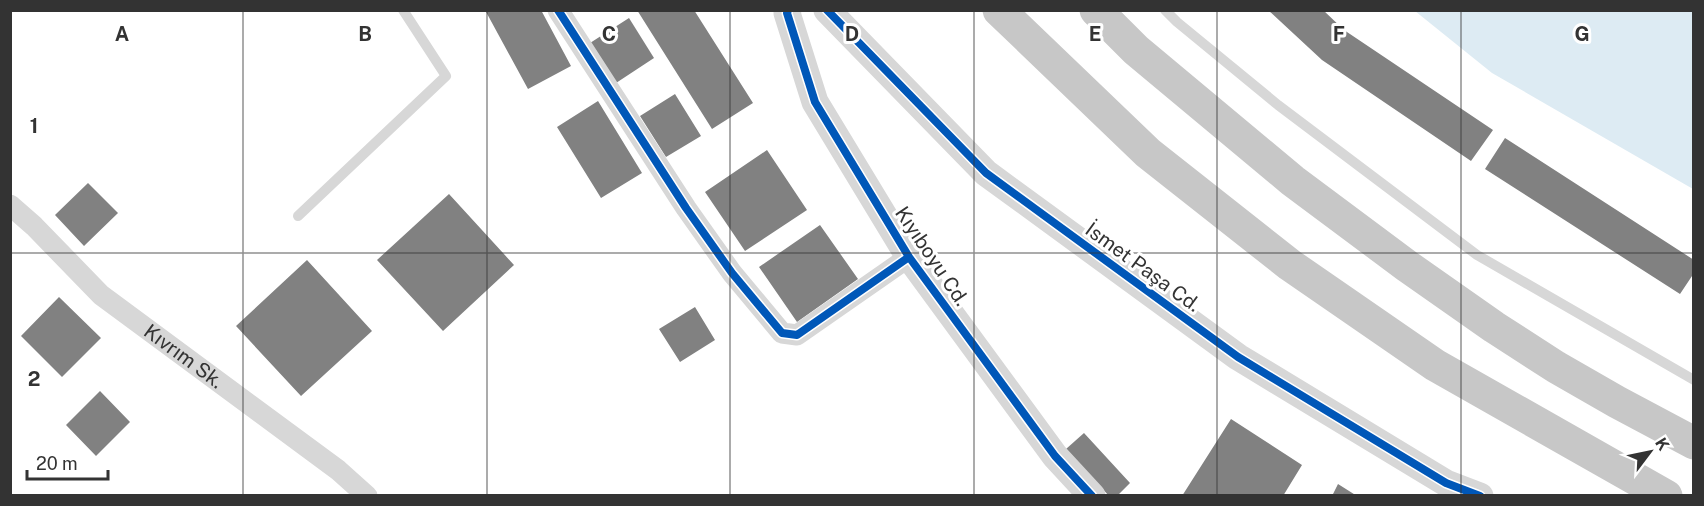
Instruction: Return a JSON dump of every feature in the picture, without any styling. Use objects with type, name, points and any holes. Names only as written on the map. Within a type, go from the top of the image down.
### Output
[{"type":"highway","points":[[999,10],[1148,153],[1290,265],[1435,365],[1666,495]]},
{"type":"highway","points":[[1096,10],[1136,50],[1293,182],[1407,266],[1556,367],[1694,443]]},
{"type":"street","points":[[558,10],[686,208],[732,273],[782,333],[797,335],[909,257]]},
{"type":"street","name":"Kıyıboyu Cd.","points":[[788,10],[787,13],[815,102],[909,257],[1055,456],[1092,495]]},
{"type":"street","name":"İsmet Paşa Cd.","points":[[827,10],[986,172],[1238,357],[1446,483],[1480,495]]},
{"type":"street","name":"Kıvrım Sk.","points":[[10,204],[100,295],[338,470],[367,495]]},
{"type":"lane","points":[[298,216],[446,76],[403,10]]},
{"type":"lane","points":[[1166,10],[1177,22],[1278,105],[1477,255],[1694,380]]},
{"type":"shaded area","points":[[1415,11],[1693,11],[1693,189],[1492,73]]},
{"type":"building","points":[[485,10],[541,10],[571,66],[528,89]]},
{"type":"building","points":[[637,10],[694,10],[753,103],[712,129]]},
{"type":"building","points":[[1268,10],[1323,10],[1344,30],[1493,130],[1471,161],[1322,60]]},
{"type":"building","points":[[629,18],[654,58],[616,83],[590,43]]},
{"type":"building","points":[[675,94],[701,136],[666,157],[640,116]]},
{"type":"building","points":[[598,101],[642,173],[601,198],[557,127]]},
{"type":"building","points":[[1505,138],[1694,260],[1694,273],[1680,294],[1485,169]]},
{"type":"building","points":[[767,150],[807,210],[745,251],[705,192]]},
{"type":"building","points":[[88,183],[118,213],[84,246],[55,215]]},
{"type":"building","points":[[449,194],[514,265],[443,331],[377,260]]},
{"type":"building","points":[[820,225],[858,279],[797,322],[759,267]]},
{"type":"building","points":[[307,260],[372,331],[301,396],[236,326]]},
{"type":"building","points":[[59,297],[101,338],[62,377],[21,336]]},
{"type":"building","points":[[695,307],[715,340],[680,362],[659,329]]},
{"type":"building","points":[[100,391],[130,422],[96,456],[66,425]]},
{"type":"building","points":[[1231,419],[1302,465],[1283,496],[1182,496]]},
{"type":"building","points":[[1084,433],[1130,483],[1117,496],[1109,496],[1066,449]]},
{"type":"building","points":[[1338,484],[1357,496],[1332,496]]},
{"type":"cycle path","points":[[558,10],[686,208],[732,273],[782,333],[797,335],[909,257]]},
{"type":"cycle path","points":[[788,10],[787,13],[815,102],[909,257],[1055,456],[1092,496]]},
{"type":"cycle path","points":[[827,10],[986,173],[1238,357],[1446,483],[1480,496]]}]
